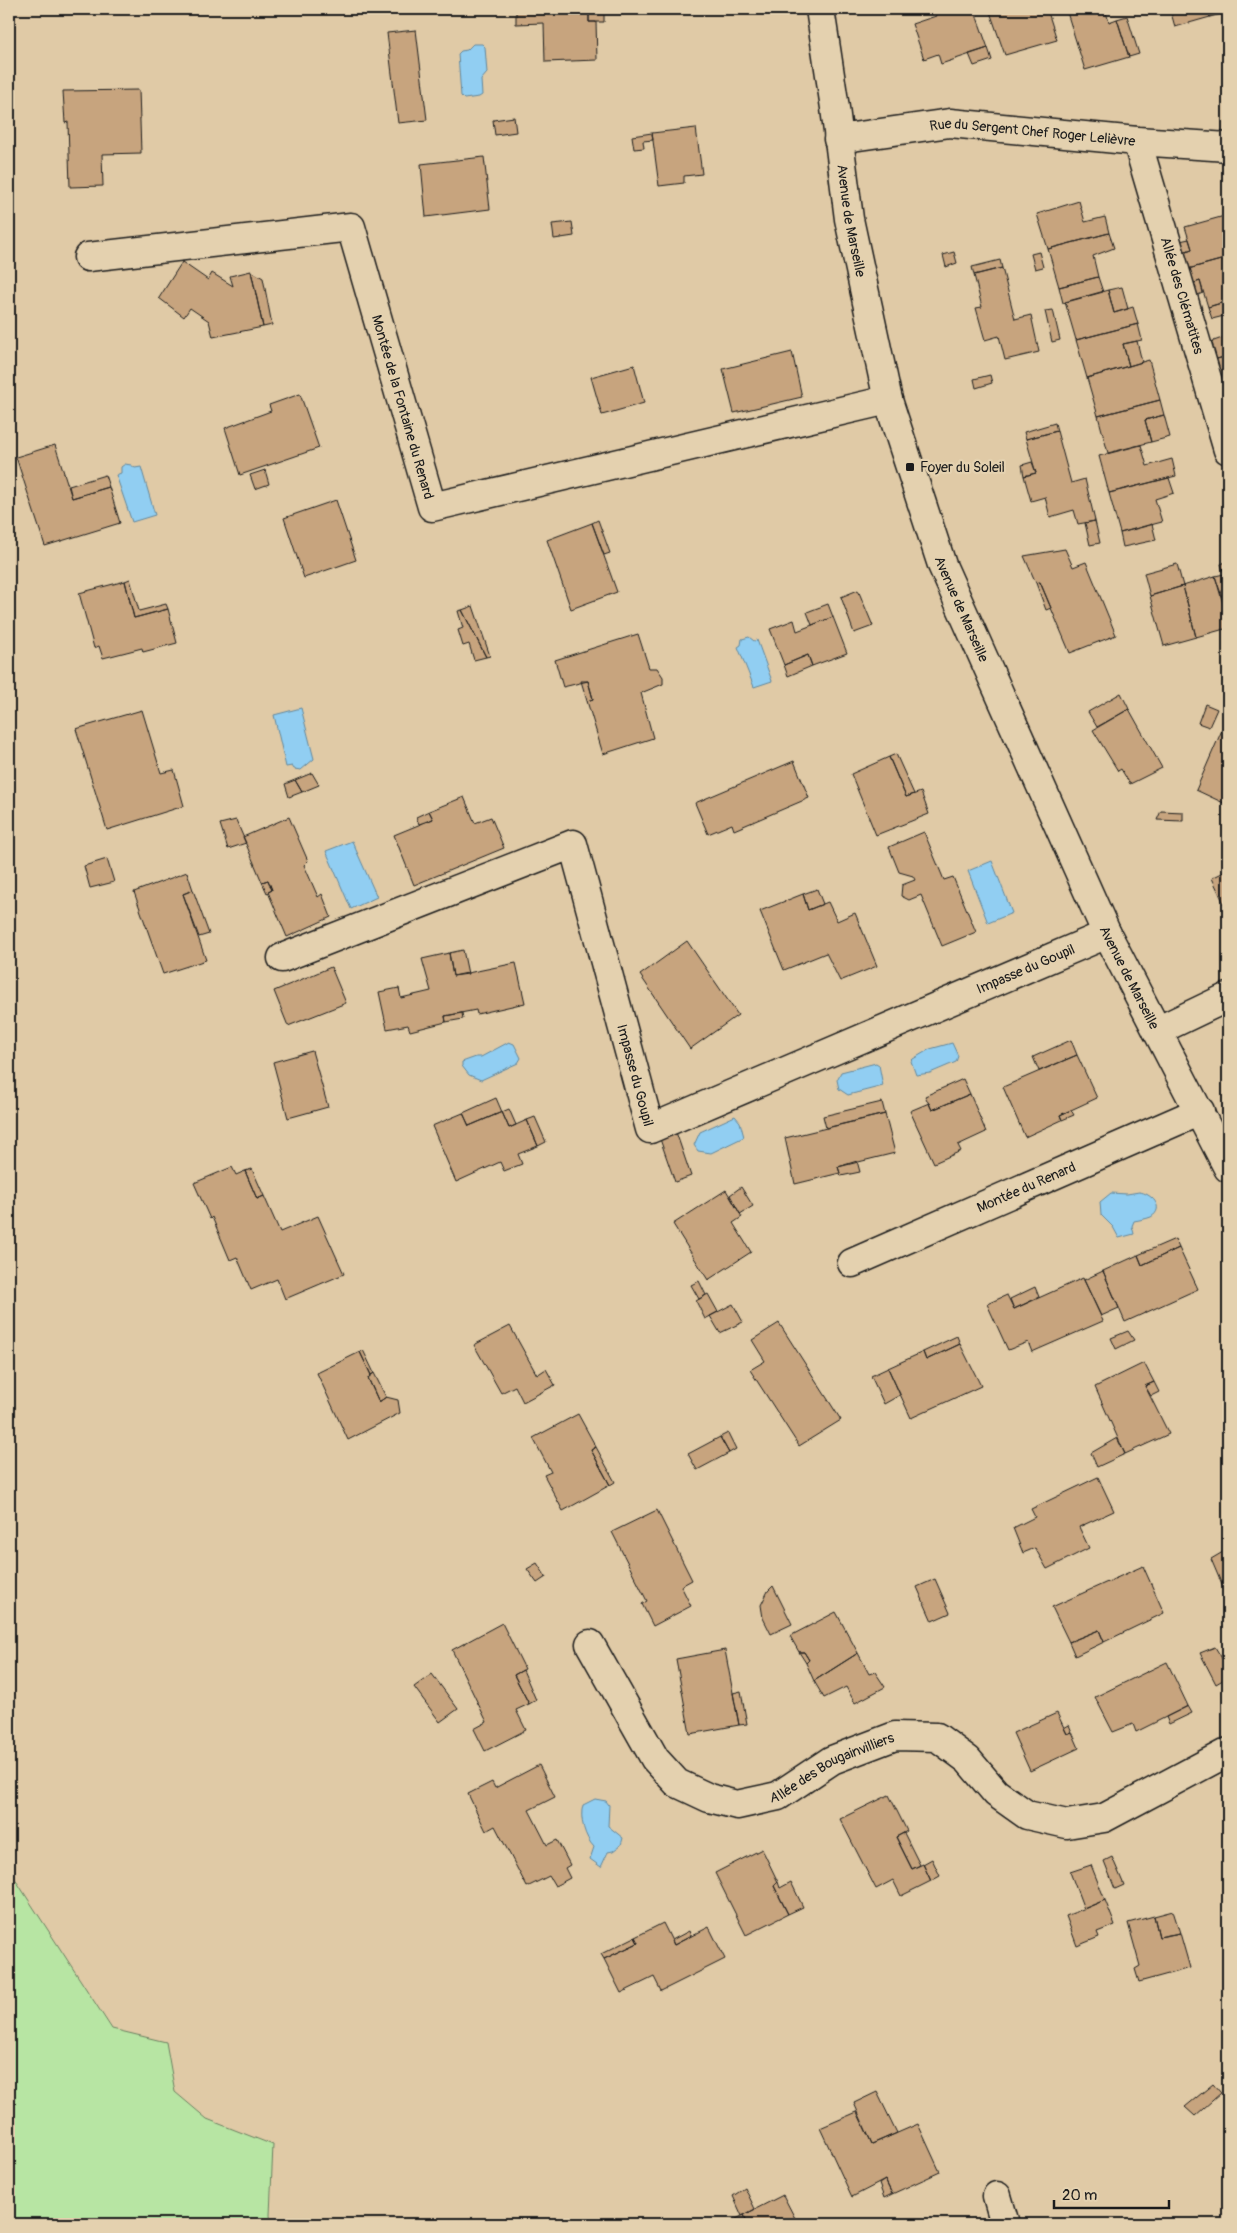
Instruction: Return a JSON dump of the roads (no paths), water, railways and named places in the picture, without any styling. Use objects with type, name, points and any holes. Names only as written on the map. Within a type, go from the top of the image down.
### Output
[{"type":"street","name":"Avenue de Marseille","points":[[820,9],[849,219],[888,400],[942,565],[1107,934],[1228,1168]]},
{"type":"street","name":"Rue du Sergent Chef Roger Lelièvre","points":[[838,139],[950,123],[1137,141],[1228,147]]},
{"type":"street","name":"Allée des Clématites","points":[[1137,141],[1228,450]]},
{"type":"street","name":"Montée de la Fontaine du Renard","points":[[88,257],[351,227],[432,507],[888,400]]},
{"type":"street","name":"Impasse du Goupil","points":[[282,958],[573,844],[650,1129],[1107,934]]},
{"type":"street","points":[[1157,1031],[1228,997]]},
{"type":"street","name":"Montée du Renard","points":[[852,1263],[1200,1111]]},
{"type":"street","name":"Allée des Bougainvilliers","points":[[590,1644],[655,1759],[677,1783],[709,1798],[736,1805],[778,1796],[832,1760],[895,1736],[937,1737],[968,1760],[996,1793],[1027,1815],[1067,1824],[1104,1818],[1228,1752]]},
{"type":"street","points":[[997,2196],[1005,2224]]},
{"type":"water","points":[[473,44],[482,44],[485,47],[487,73],[481,80],[482,95],[464,99],[461,96],[458,54],[461,51],[467,50]]},
{"type":"water","points":[[125,464],[135,468],[141,467],[155,515],[132,522],[116,475],[121,473],[121,467]]},
{"type":"water","points":[[749,637],[754,641],[757,640],[772,681],[754,687],[738,647],[741,645],[742,639]]},
{"type":"water","points":[[301,708],[314,759],[301,770],[294,769],[292,766],[286,767],[274,715]]},
{"type":"water","points":[[352,841],[377,897],[351,909],[326,851]]},
{"type":"water","points":[[992,861],[1012,913],[988,923],[968,871]]},
{"type":"water","points":[[509,1042],[514,1044],[521,1058],[518,1063],[481,1080],[469,1075],[462,1066],[462,1062],[481,1057]]},
{"type":"water","points":[[952,1043],[958,1056],[956,1062],[930,1073],[916,1075],[911,1061],[913,1059],[930,1049]]},
{"type":"water","points":[[876,1063],[879,1065],[883,1086],[848,1095],[839,1089],[837,1080],[841,1072]]},
{"type":"water","points":[[735,1116],[740,1122],[744,1137],[711,1153],[698,1151],[694,1145],[700,1132]]},
{"type":"water","points":[[1139,1192],[1152,1198],[1157,1205],[1157,1209],[1151,1217],[1134,1221],[1132,1226],[1134,1234],[1119,1238],[1113,1227],[1101,1215],[1100,1202],[1111,1193],[1127,1194]]},
{"type":"water","points":[[595,1799],[606,1801],[609,1805],[608,1826],[623,1838],[621,1845],[608,1852],[601,1867],[590,1859],[594,1847],[582,1822],[583,1805]]},
{"type":"place","name":"Foyer du Soleil","points":[[910,467]]}]
